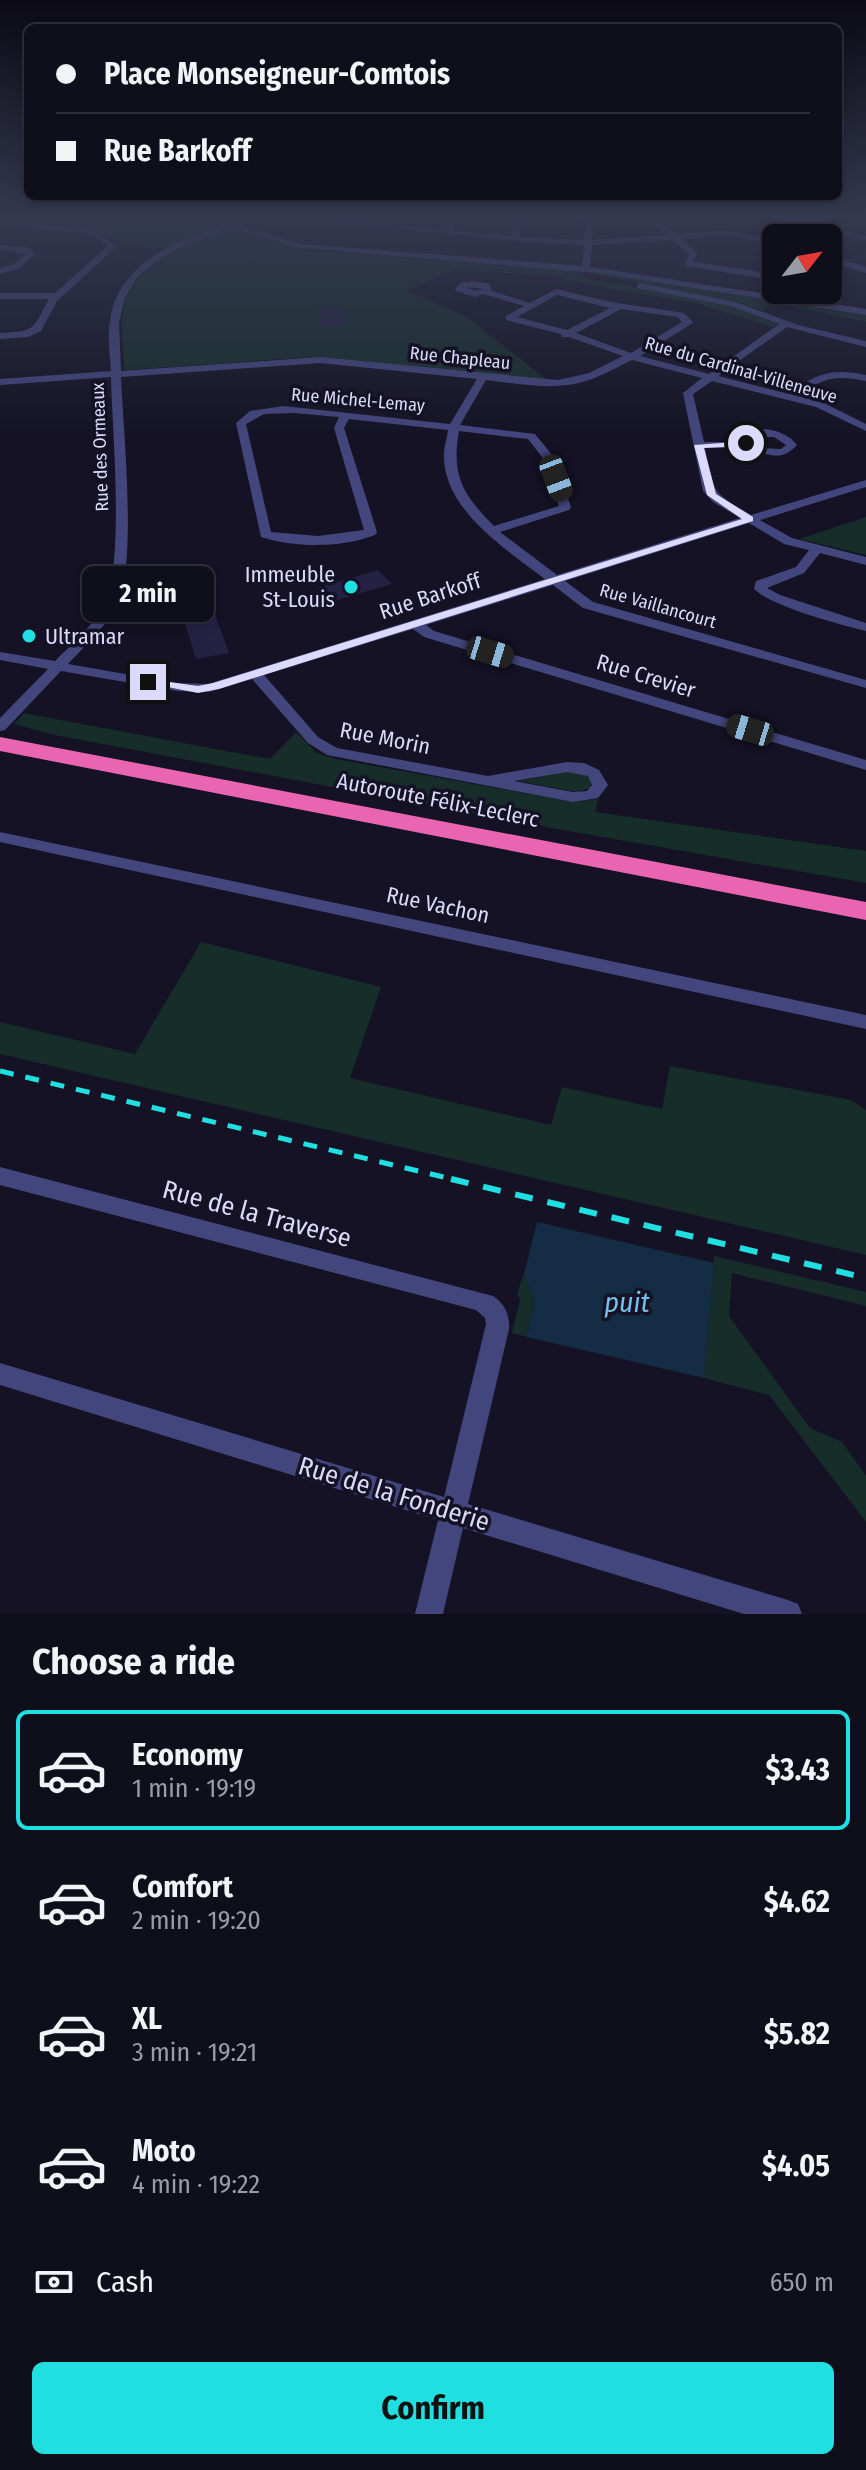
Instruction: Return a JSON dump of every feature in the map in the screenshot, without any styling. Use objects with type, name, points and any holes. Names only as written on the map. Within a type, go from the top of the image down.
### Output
[{"type":"highway","name":"Autoroute Félix-Leclerc","points":[[2,735],[866,899]]},
{"type":"highway","name":"Autoroute Félix-Leclerc","points":[[2,735],[866,912]]},
{"type":"street","points":[[0,336],[37,331],[57,296],[64,290]]},
{"type":"street","name":"Rue des Ormeaux","points":[[2,735],[103,617],[120,577],[115,315],[124,290]]},
{"type":"street","points":[[665,290],[728,302],[785,324],[866,344]]},
{"type":"street","points":[[726,290],[861,311],[866,299]]},
{"type":"street","points":[[485,292],[529,305]]},
{"type":"street","name":"Rue Chapleau","points":[[0,382],[320,360],[483,377],[569,382],[597,376],[689,320],[681,315],[556,292],[509,317],[528,324],[525,328],[537,337],[570,334]]},
{"type":"street","points":[[0,296],[57,296]]},
{"type":"street","points":[[570,334],[620,306]]},
{"type":"street","points":[[785,324],[692,389],[687,397],[711,495],[788,541],[866,561]]},
{"type":"street","name":"Rue du Cardinal-Villeneuve","points":[[570,334],[632,356],[825,407],[866,428]]},
{"type":"street","points":[[790,398],[824,373],[837,372],[866,378]]},
{"type":"street","name":"Rue Vaillancourt","points":[[483,377],[454,426],[449,446],[452,475],[465,503],[490,531],[578,600],[599,609],[866,684]]},
{"type":"street","name":"Rue Michel-Lemay","points":[[346,415],[339,428],[372,530],[365,536],[279,539],[265,534],[241,423],[252,414],[285,411],[346,415],[531,436],[547,456],[565,507],[490,531]]},
{"type":"street","points":[[698,445],[747,445]]},
{"type":"street","name":"Rue Barkoff","points":[[0,656],[198,690],[866,483]]},
{"type":"street","points":[[817,549],[800,570],[765,582],[760,589],[775,598],[866,627]]},
{"type":"street","name":"Rue Crevier","points":[[416,624],[432,635],[866,765]]},
{"type":"street","name":"Rue Morin","points":[[255,674],[313,740],[329,751],[489,781],[581,797],[595,793],[600,785],[594,773],[576,767],[489,781]]},
{"type":"street","name":"Rue Vachon","points":[[0,837],[866,1022]]},
{"type":"street","name":"Rue de la Traverse","points":[[0,1176],[480,1301],[496,1312],[497,1329],[454,1511]]},
{"type":"street","name":"Rue de la Fonderie","points":[[0,1374],[788,1614]]},
{"type":"street","points":[[429,1614],[454,1511]]},
{"type":"green space","points":[[408,290],[467,317],[547,380],[314,357],[124,370],[122,330],[129,292]]},
{"type":"green space","points":[[618,290],[650,290],[726,304],[777,324],[772,327],[696,303]]},
{"type":"green space","points":[[679,290],[710,290],[762,299],[762,304],[773,304],[761,310],[735,301]]},
{"type":"green space","points":[[780,304],[866,315],[866,322]]},
{"type":"green space","points":[[866,517],[866,555],[799,539]]},
{"type":"green space","points":[[24,713],[270,759],[296,732],[317,753],[336,759],[574,802],[598,799],[595,812],[866,851],[866,883],[55,735],[14,724]]},
{"type":"green space","points":[[571,771],[586,774],[592,779],[590,788],[577,792],[518,781]]},
{"type":"green space","points":[[201,942],[381,987],[350,1078],[551,1125],[562,1087],[662,1109],[670,1066],[851,1100],[866,1110],[866,1255],[0,1054],[0,1022],[135,1054]]},
{"type":"green space","points":[[714,1256],[866,1292],[866,1306],[732,1273],[729,1316],[810,1428],[842,1442],[866,1476],[866,1522],[769,1395],[704,1378]]},
{"type":"green space","points":[[524,1274],[534,1301],[527,1337],[512,1333],[520,1300],[517,1293]]},
{"type":"water","name":"puit","points":[[537,1222],[714,1263],[704,1378],[527,1337],[534,1301],[524,1274]]},
{"type":"building","points":[[340,308],[348,325],[323,327],[316,310]]},
{"type":"building","points":[[198,565],[229,653],[196,659],[168,569]]},
{"type":"building","name":"Immeuble St-Louis","points":[[378,570],[392,584],[331,602],[317,588]]},
{"type":"railway","points":[[0,1071],[460,1181]]},
{"type":"railway","points":[[451,1179],[866,1278]]},
{"type":"place","name":"Immeuble St-Louis","points":[[351,587]]},
{"type":"place","name":"Ultramar","points":[[29,636]]},
{"type":"route","points":[[148,682],[198,690],[215,687],[750,519],[711,495],[698,445],[746,443]]}]
